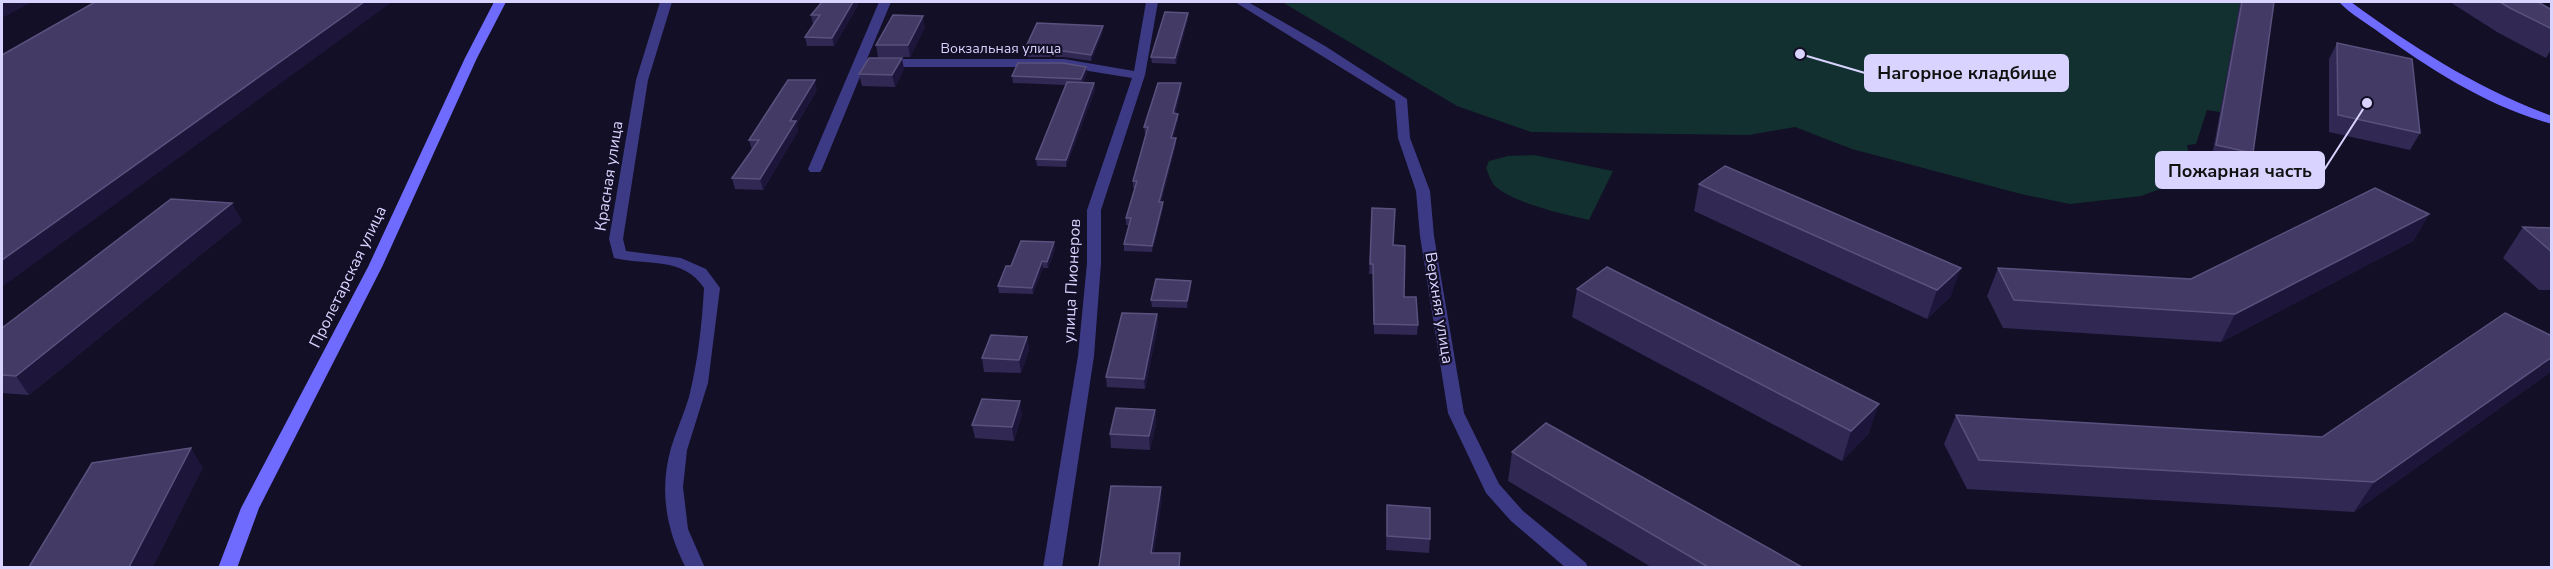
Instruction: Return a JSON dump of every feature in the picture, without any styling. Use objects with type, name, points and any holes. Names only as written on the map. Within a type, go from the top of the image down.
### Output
[{"type":"main road","name":"Пролетарская улица","points":[[227,567],[250,507],[375,267],[471,58],[500,2]]},
{"type":"main road","points":[[2345,2],[2437,68],[2492,96],[2552,120]]},
{"type":"street","name":"Красная улица","points":[[666,2],[642,80],[616,238],[619,255],[676,261],[701,272],[712,288],[705,357],[696,399],[677,458],[672,502],[684,548],[696,567]]},
{"type":"street","points":[[816,170],[885,2]]},
{"type":"street","name":"улица Пионеров","points":[[1052,567],[1086,356],[1094,263],[1094,210],[1139,75],[1152,2]]},
{"type":"street","name":"Верхняя улица","points":[[1241,2],[1321,48],[1401,99],[1404,138],[1423,191],[1427,236],[1456,413],[1492,488],[1517,516],[1579,567]]},
{"type":"street","name":"Вокзальная улица","points":[[861,63],[1064,63],[1139,75]]},
{"type":"green space","points":[[1282,2],[2240,2],[2220,112],[2207,110],[2196,144],[2187,145],[2193,177],[2141,196],[2070,204],[2021,194],[1852,149],[1795,127],[1749,135],[1531,132],[1457,106]]},
{"type":"green space","points":[[1534,155],[1613,171],[1589,220],[1525,202],[1494,185],[1486,168],[1489,161],[1508,156]]},
{"type":"building","points":[[95,2],[364,2],[2,260],[2,55]]},
{"type":"building","points":[[822,2],[853,2],[832,38],[805,37],[820,15],[811,15]]},
{"type":"building","points":[[2242,2],[2274,2],[2253,153],[2216,145]]},
{"type":"building","points":[[2500,2],[2538,2],[2552,10],[2552,29],[2510,8]]},
{"type":"building","points":[[1165,12],[1188,13],[1175,58],[1151,57]]},
{"type":"building","points":[[893,15],[923,16],[908,45],[876,45]]},
{"type":"building","points":[[1037,23],[1103,26],[1091,55],[1063,51],[1024,51]]},
{"type":"building","points":[[2337,43],[2412,59],[2420,133],[2338,115]]},
{"type":"building","points":[[869,58],[902,58],[892,75],[859,74]]},
{"type":"building","points":[[1018,63],[1063,63],[1086,67],[1081,79],[1012,76]]},
{"type":"building","points":[[788,80],[815,80],[790,121],[796,121],[760,179],[732,178],[759,140],[749,140]]},
{"type":"building","points":[[1067,82],[1094,83],[1066,160],[1036,159]]},
{"type":"building","points":[[1158,83],[1181,83],[1173,113],[1178,114],[1171,138],[1176,138],[1159,202],[1163,202],[1152,246],[1124,244],[1131,218],[1126,218],[1137,181],[1133,181],[1148,127],[1144,127]]},
{"type":"building","points":[[1725,166],[1961,268],[1937,290],[1699,184]]},
{"type":"building","points":[[2375,188],[2429,214],[2235,314],[2014,300],[1998,268],[2191,279]]},
{"type":"building","points":[[171,199],[232,203],[16,376],[2,375],[2,328]]},
{"type":"building","points":[[1372,208],[1395,209],[1393,245],[1405,246],[1404,297],[1416,297],[1418,325],[1374,324],[1373,264],[1370,264]]},
{"type":"building","points":[[2523,227],[2552,228],[2552,252]]},
{"type":"building","points":[[1021,241],[1054,242],[1047,262],[1042,261],[1032,288],[998,286],[1006,266],[1011,266]]},
{"type":"building","points":[[1607,267],[1879,404],[1851,431],[1577,289]]},
{"type":"building","points":[[1156,279],[1191,281],[1187,301],[1151,300]]},
{"type":"building","points":[[1122,313],[1157,314],[1144,379],[1106,377]]},
{"type":"building","points":[[2505,313],[2552,336],[2552,357],[2374,482],[1979,460],[1956,415],[2322,437]]},
{"type":"building","points":[[991,335],[1027,337],[1019,360],[982,358]]},
{"type":"building","points":[[982,399],[1020,401],[1012,427],[972,425]]},
{"type":"building","points":[[1116,408],[1155,410],[1149,436],[1110,434]]},
{"type":"building","points":[[1546,423],[1802,567],[1708,567],[1512,452]]},
{"type":"building","points":[[191,448],[129,567],[29,567],[92,463]]},
{"type":"building","points":[[1111,486],[1161,487],[1151,553],[1180,553],[1179,567],[1099,567]]},
{"type":"building","points":[[1387,505],[1430,508],[1430,539],[1387,536]]},
{"type":"place","name":"Нагорное кладбище","points":[[1800,54]]},
{"type":"place","name":"Пожарная часть","points":[[2367,103]]}]
